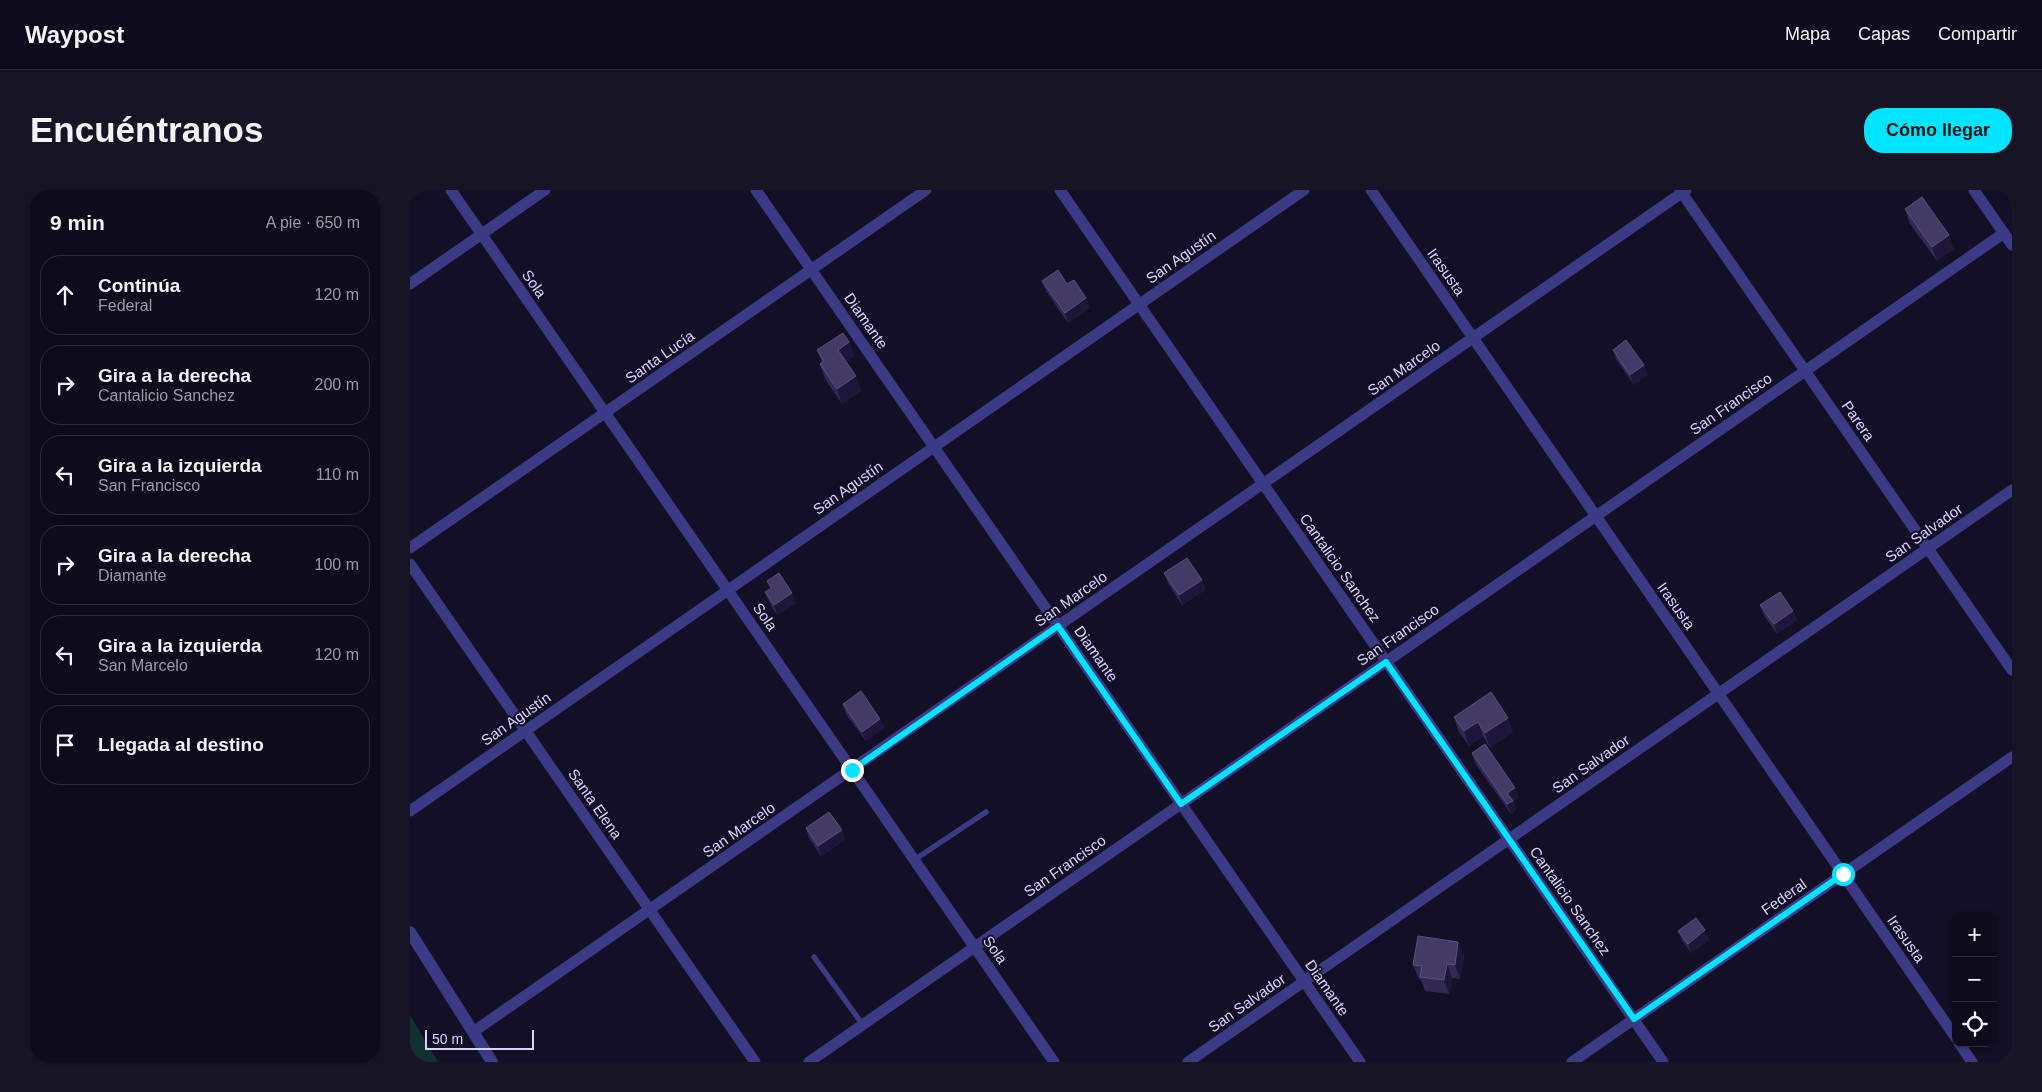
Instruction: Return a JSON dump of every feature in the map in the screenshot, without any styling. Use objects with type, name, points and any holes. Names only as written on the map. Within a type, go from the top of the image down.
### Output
[{"type":"street","name":"Sola","points":[[451,190],[1054,1062]]},
{"type":"street","points":[[410,284],[546,190]]},
{"type":"street","name":"Diamante","points":[[756,190],[1360,1062]]},
{"type":"street","name":"Santa Lucía","points":[[410,548],[926,190]]},
{"type":"street","name":"Cantalicio Sanchez","points":[[1060,190],[1663,1062]]},
{"type":"street","name":"San Agustín","points":[[410,810],[1304,190]]},
{"type":"street","name":"Irasusta","points":[[1371,190],[1952,1032]]},
{"type":"street","points":[[1974,190],[2012,245]]},
{"type":"street","name":"San Marcelo","points":[[473,1032],[1683,191]]},
{"type":"street","name":"Parera","points":[[1683,191],[2012,670]]},
{"type":"street","name":"San Francisco","points":[[809,1062],[2004,233]]},
{"type":"street","name":"San Salvador","points":[[1188,1062],[2012,490]]},
{"type":"street","name":"Santa Elena","points":[[410,564],[755,1062]]},
{"type":"street","name":"Federal","points":[[1572,1062],[2012,757]]},
{"type":"street","points":[[410,932],[492,1062]]},
{"type":"street","points":[[1963,1047],[1972,1062]]},
{"type":"lane","points":[[914,860],[986,812]]},
{"type":"lane","points":[[814,957],[863,1025]]},
{"type":"green space","points":[[410,1015],[438,1062],[410,1062]]},
{"type":"building","points":[[1922,197],[1949,235],[1932,247],[1905,209]]},
{"type":"building","points":[[1058,270],[1067,284],[1074,280],[1086,298],[1065,313],[1042,281]]},
{"type":"building","points":[[843,333],[849,342],[838,350],[856,376],[837,389],[820,364],[824,361],[817,350]]},
{"type":"building","points":[[1626,340],[1644,365],[1630,375],[1613,350]]},
{"type":"building","points":[[1187,558],[1202,580],[1179,595],[1164,573]]},
{"type":"building","points":[[779,573],[792,593],[774,605],[765,592],[772,588],[767,581]]},
{"type":"building","points":[[1780,592],[1793,611],[1774,624],[1760,605]]},
{"type":"building","points":[[861,691],[880,719],[862,732],[843,704]]},
{"type":"building","points":[[1491,692],[1508,718],[1485,733],[1478,722],[1464,731],[1454,717]]},
{"type":"building","points":[[1485,744],[1515,788],[1507,793],[1513,801],[1507,804],[1472,753]]},
{"type":"building","points":[[829,812],[842,830],[818,846],[806,828]]},
{"type":"building","points":[[1696,918],[1705,930],[1688,944],[1678,931]]},
{"type":"building","points":[[1418,936],[1458,942],[1455,965],[1447,964],[1444,980],[1420,977],[1422,966],[1413,965]]},
{"type":"route","points":[[852,770],[1058,626],[1181,804],[1386,662],[1634,1019],[1843,874]]}]
